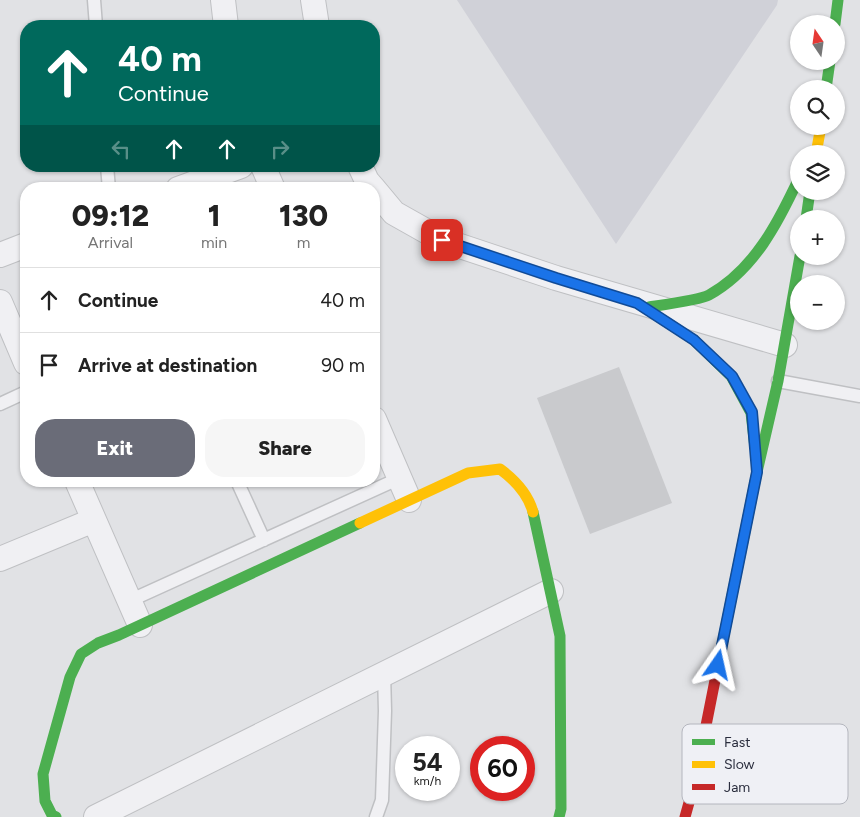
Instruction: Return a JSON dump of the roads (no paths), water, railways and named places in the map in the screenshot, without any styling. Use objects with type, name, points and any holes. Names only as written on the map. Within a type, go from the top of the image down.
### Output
[{"type":"main road","points":[[836,15],[838,0]]},
{"type":"main road","points":[[643,305],[708,296],[745,268],[778,222],[790,197]]},
{"type":"main road","points":[[706,724],[757,472],[778,381],[798,265]]},
{"type":"main road","points":[[643,305],[694,340],[732,376],[752,412],[757,472]]},
{"type":"main road","points":[[56,817],[52,815],[44,801],[43,774],[70,677],[82,654],[98,643],[468,473],[500,469],[516,481],[531,505],[560,636],[561,809],[559,817]]},
{"type":"main road","points":[[685,817],[689,804]]},
{"type":"street","points":[[223,0],[225,20]]},
{"type":"street","points":[[313,0],[316,20]]},
{"type":"street","points":[[197,182],[225,172]]},
{"type":"street","points":[[380,196],[394,213],[442,240],[643,305],[785,345]]},
{"type":"street","points":[[0,255],[20,247]]},
{"type":"street","points":[[0,302],[20,349]]},
{"type":"street","points":[[380,433],[409,500]]},
{"type":"street","points":[[80,487],[140,625]]},
{"type":"street","points":[[0,559],[94,520]]},
{"type":"street","points":[[96,817],[551,591]]},
{"type":"lane","points":[[94,0],[96,20]]},
{"type":"lane","points":[[778,381],[860,396]]},
{"type":"lane","points":[[0,404],[20,395]]},
{"type":"lane","points":[[129,601],[400,478]]},
{"type":"lane","points":[[240,487],[264,540]]},
{"type":"lane","points":[[376,817],[382,800],[385,711],[384,673]]}]
